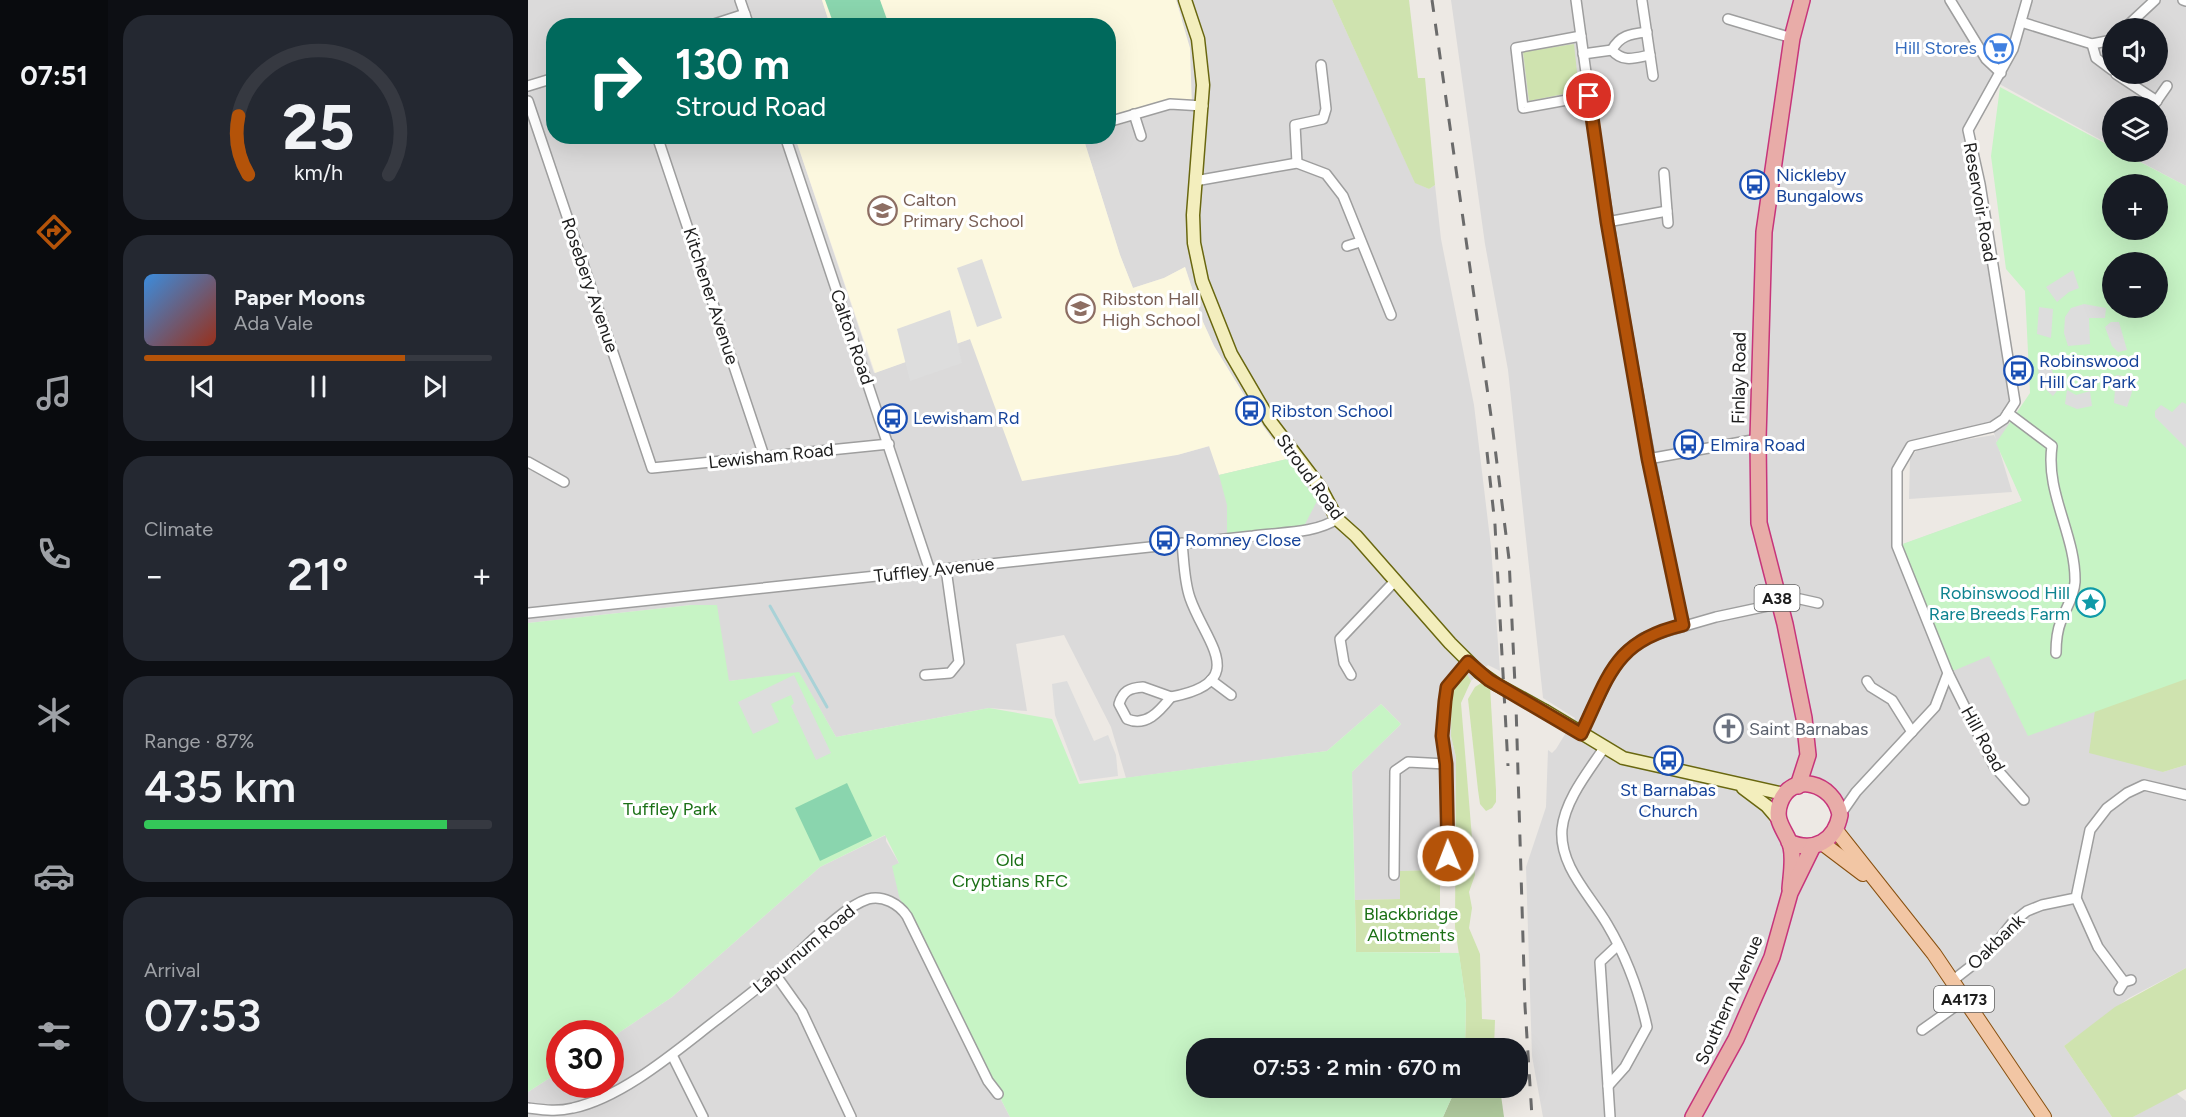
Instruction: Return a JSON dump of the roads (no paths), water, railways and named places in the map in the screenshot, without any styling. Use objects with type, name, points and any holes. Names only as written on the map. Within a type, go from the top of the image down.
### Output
[{"type":"highway","name":"Finlay Road","points":[[1802,0],[1792,38],[1764,232],[1758,439],[1759,523],[1800,691],[1808,755],[1818,786]]},
{"type":"highway","name":"Finlay Road","points":[[1791,790],[1808,755]]},
{"type":"highway","points":[[1790,893],[1818,845],[1837,822],[1834,797],[1818,786],[1791,790]]},
{"type":"highway","name":"A38","points":[[1779,820],[1779,804],[1791,790]]},
{"type":"highway","points":[[1779,820],[1792,855],[1790,893]]},
{"type":"highway","points":[[1789,842],[1818,845]]},
{"type":"highway","name":"Southern Avenue","points":[[1696,1116],[1736,1039],[1772,957],[1790,893]]},
{"type":"main road","name":"Stroud Road","points":[[1185,0],[1201,56],[1203,106],[1193,215],[1197,262],[1213,312],[1231,354],[1256,399],[1320,487],[1337,519],[1356,536],[1394,582],[1468,662],[1496,684],[1604,748],[1633,761],[1719,779],[1740,786],[1791,790]]},
{"type":"main road","name":"Stroud Road","points":[[1740,786],[1767,806],[1779,820]]},
{"type":"main road","name":"A4173","points":[[1837,822],[1878,886],[1934,954],[2040,1116]]},
{"type":"main road","name":"A4173","points":[[1818,845],[1878,886]]},
{"type":"street","points":[[740,0],[746,18]]},
{"type":"street","points":[[1575,0],[1607,222],[1648,459],[1683,625]]},
{"type":"street","points":[[1950,0],[1986,59],[2001,73]]},
{"type":"street","name":"Reservoir Road","points":[[2008,414],[2015,402],[1980,184],[1968,130],[2013,49],[2027,0]]},
{"type":"street","points":[[2136,18],[2155,0]]},
{"type":"street","points":[[1642,1],[1653,76]]},
{"type":"street","points":[[733,18],[745,14]]},
{"type":"street","points":[[1728,19],[1792,38]]},
{"type":"street","points":[[2021,22],[2092,44],[2102,42]]},
{"type":"street","points":[[1612,50],[1616,41],[1628,34],[1647,32]]},
{"type":"street","points":[[1581,36],[1516,48],[1523,108],[1589,96]]},
{"type":"street","points":[[2092,44],[2096,58],[2102,62]]},
{"type":"street","points":[[1583,54],[1612,50]]},
{"type":"street","points":[[1612,50],[1617,56],[1629,60],[1650,56]]},
{"type":"street","points":[[1297,163],[1295,125],[1323,119],[1326,109],[1321,65]]},
{"type":"street","points":[[528,86],[546,80]]},
{"type":"street","points":[[2129,84],[2145,96]]},
{"type":"street","points":[[2160,96],[2167,86]]},
{"type":"street","name":"Rosebery Avenue","points":[[528,101],[652,468]]},
{"type":"street","points":[[1116,120],[1179,103],[1203,106]]},
{"type":"street","points":[[1134,114],[1141,136]]},
{"type":"street","name":"Kitchener Avenue","points":[[660,144],[764,456]]},
{"type":"street","name":"Calton Road","points":[[788,144],[930,571]]},
{"type":"street","points":[[1195,181],[1297,163],[1315,167],[1333,180],[1343,196],[1391,315]]},
{"type":"street","points":[[1664,173],[1668,223]]},
{"type":"street","points":[[1607,222],[1666,211]]},
{"type":"street","points":[[1347,246],[1360,242]]},
{"type":"street","points":[[1837,822],[1856,792],[1935,707],[1948,673],[1897,546],[1897,470],[1911,446],[1992,427],[2008,414],[2052,446],[2050,474],[2064,525],[2075,580],[2074,592],[2061,619],[2056,653]]},
{"type":"street","points":[[1648,459],[1758,439]]},
{"type":"street","name":"Lewisham Road","points":[[652,468],[889,444]]},
{"type":"street","points":[[528,462],[564,482]]},
{"type":"street","name":"Tuffley Avenue","points":[[528,613],[1314,529],[1337,519]]},
{"type":"street","points":[[1171,697],[1154,689],[1130,688],[1122,694],[1119,704],[1126,719],[1137,723],[1148,720],[1171,697],[1188,694],[1204,687],[1216,670],[1215,646],[1190,598],[1182,543]]},
{"type":"street","points":[[924,675],[950,673],[959,662],[946,570]]},
{"type":"street","points":[[1351,675],[1344,663],[1340,639],[1394,582]]},
{"type":"street","points":[[1581,734],[1613,669],[1625,652],[1652,634],[1800,599],[1818,603]]},
{"type":"street","points":[[2044,639],[2056,641]]},
{"type":"street","points":[[1448,874],[1446,764],[1442,736],[1447,687],[1468,662]]},
{"type":"street","name":"Hill Road","points":[[1948,673],[1994,766],[2024,800]]},
{"type":"street","points":[[1211,680],[1231,695]]},
{"type":"street","points":[[1867,681],[1871,687],[1892,700],[1912,732]]},
{"type":"street","points":[[1604,748],[1574,794],[1562,830],[1565,855],[1576,880],[1607,924],[1630,971],[1647,1027],[1625,1067],[1608,1086]]},
{"type":"street","points":[[1394,874],[1395,771],[1408,762],[1446,764]]},
{"type":"street","points":[[2124,984],[2098,946],[2076,898],[2090,830],[2107,808],[2127,793],[2144,785],[2186,795]]},
{"type":"street","points":[[1834,797],[1856,792]]},
{"type":"street","name":"Laburnum Road","points":[[528,1108],[553,1114],[576,1108],[609,1094],[672,1055],[860,903],[871,898],[892,902],[902,908],[983,1071],[998,1094]]},
{"type":"street","name":"Oakbank","points":[[1952,981],[1988,953],[2013,922],[2027,911],[2042,905],[2076,898]]},
{"type":"street","points":[[1610,1117],[1600,962],[1617,946]]},
{"type":"street","points":[[775,974],[802,1011],[851,1117]]},
{"type":"street","points":[[1922,1030],[1965,1000]]},
{"type":"street","points":[[672,1055],[703,1117]]},
{"type":"waterway","points":[[770,606],[827,707]]},
{"type":"railway","points":[[1432,0],[1509,559],[1525,1006],[1532,1117]]},
{"type":"railway","points":[[1487,452],[1495,525],[1508,766]]},
{"type":"place","name":"Hill Stores","points":[[1998,48]]},
{"type":"place","name":"Nickleby Bungalows","points":[[1755,185]]},
{"type":"place","name":"Calton Primary School","points":[[882,210]]},
{"type":"place","name":"Ribston Hall High School","points":[[1081,309]]},
{"type":"place","name":"Robinswood Hill Car Park","points":[[2018,371]]},
{"type":"place","name":"Ribston School","points":[[1250,411]]},
{"type":"place","name":"Lewisham Rd","points":[[892,418]]},
{"type":"place","name":"Elmira Road","points":[[1689,445]]},
{"type":"place","name":"Romney Close","points":[[1164,540]]},
{"type":"place","name":"Robinswood Hill Rare Breeds Farm","points":[[2091,603]]},
{"type":"place","name":"Saint Barnabas","points":[[1728,729]]},
{"type":"place","name":"St Barnabas Church","points":[[1668,761]]},
{"type":"park label","name":"Tuffley Park","points":[[670,809]]},
{"type":"park label","name":"Old Cryptians RFC","points":[[1010,870]]},
{"type":"park label","name":"Blackbridge Allotments","points":[[1411,924]]}]
